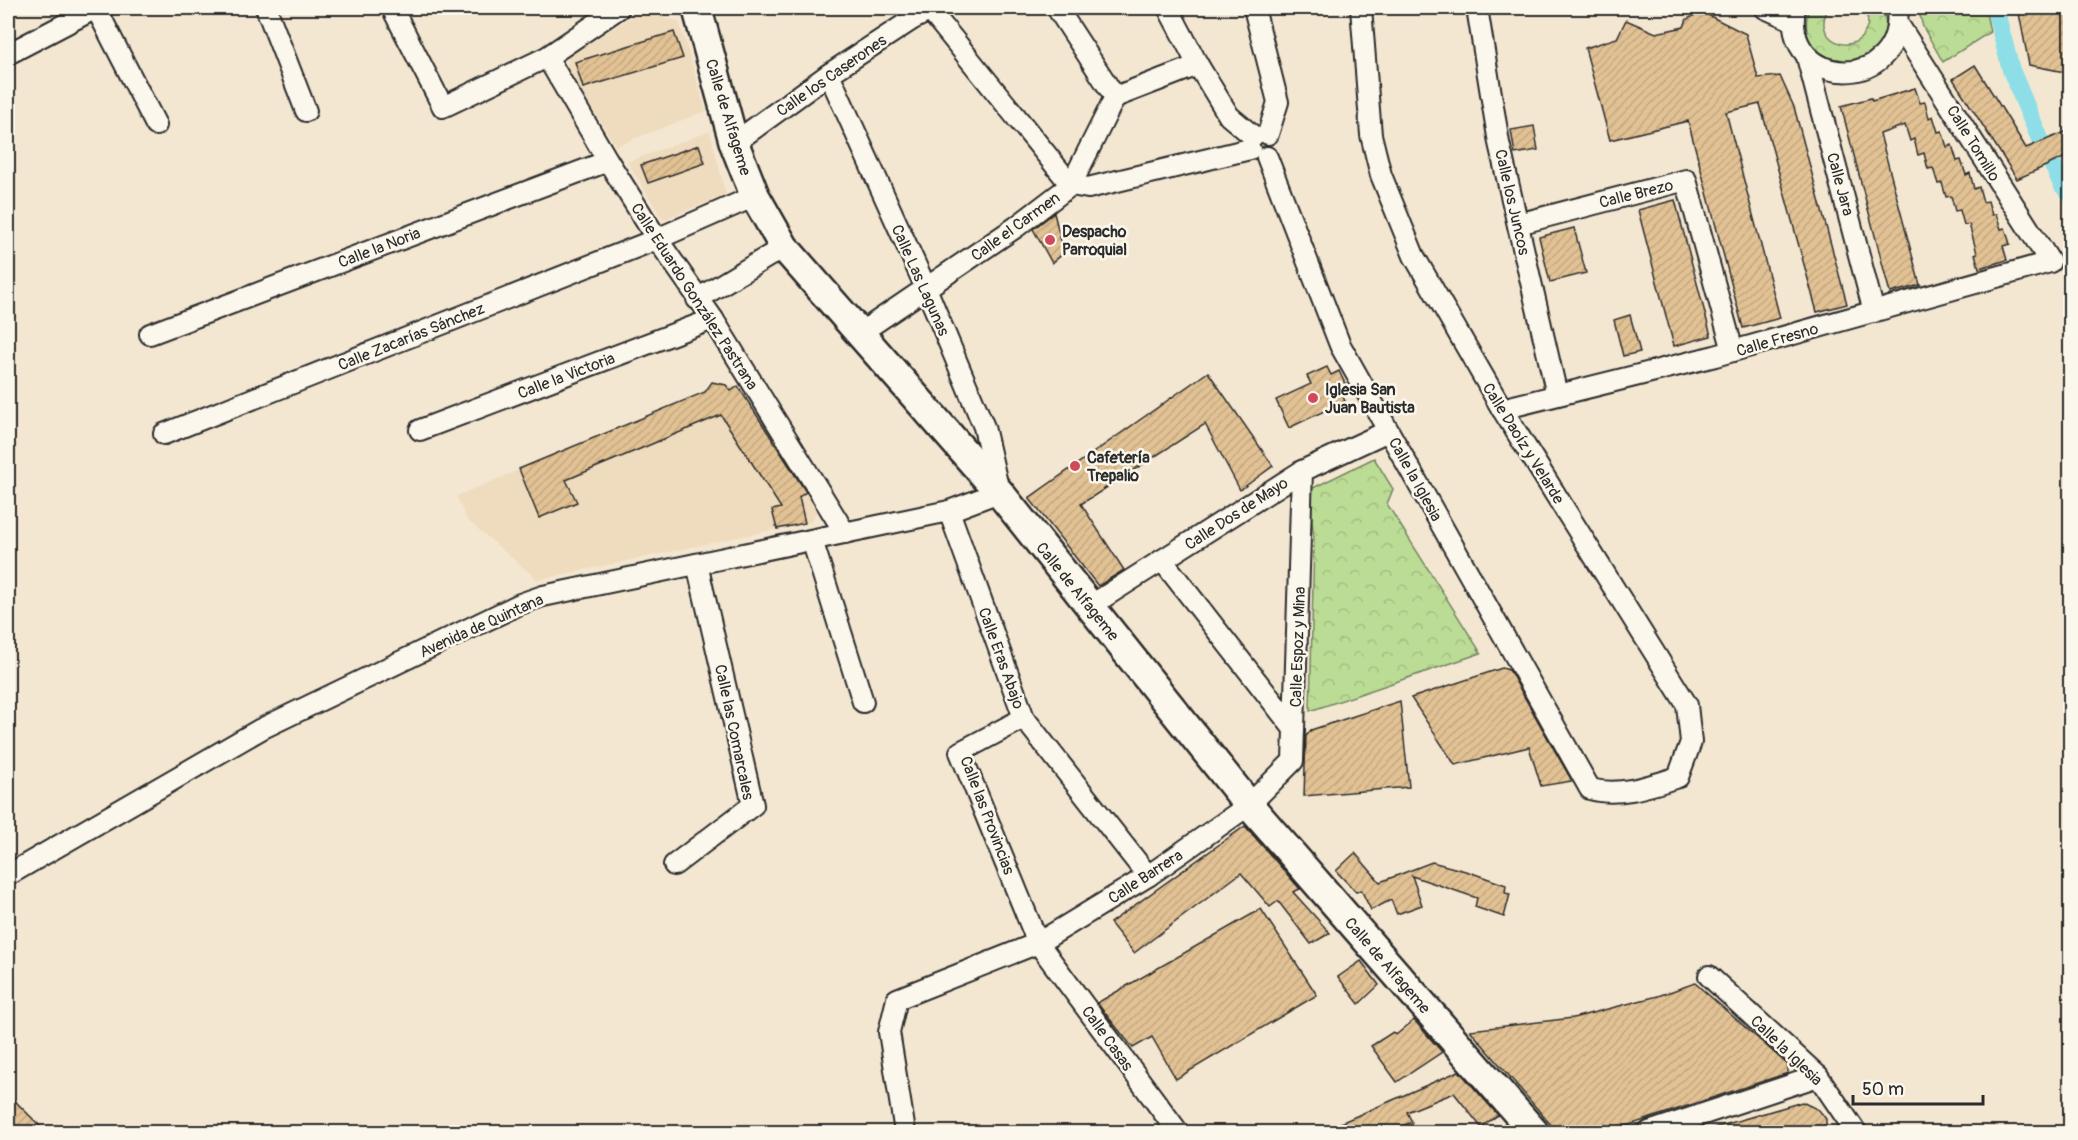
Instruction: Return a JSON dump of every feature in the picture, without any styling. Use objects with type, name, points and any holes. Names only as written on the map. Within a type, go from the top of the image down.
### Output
[{"type":"street","points":[[8,54],[96,8],[156,125]]},
{"type":"street","points":[[266,8],[306,111]]},
{"type":"street","points":[[392,8],[443,107],[547,57],[619,8]]},
{"type":"street","name":"Calle de Alfageme","points":[[697,8],[734,143],[755,196],[784,247],[999,492],[1249,805],[1534,1132]]},
{"type":"street","points":[[1057,8],[1115,97]]},
{"type":"street","name":"Calle la Iglesia","points":[[1168,8],[1229,116],[1259,144],[1340,345],[1590,789]]},
{"type":"street","points":[[1254,8],[1278,102],[1259,144]]},
{"type":"street","name":"Calle Daoíz y Velarde","points":[[1361,8],[1371,135],[1381,176],[1414,256],[1502,409],[1687,705],[1691,742],[1678,777],[1640,789],[1602,793],[1590,789]]},
{"type":"street","name":"Calle los Juncos","points":[[1477,8],[1500,143],[1557,395]]},
{"type":"street","points":[[1765,8],[1794,14]]},
{"type":"street","points":[[923,10],[1071,185],[1115,97],[1198,64]]},
{"type":"street","name":"Calle los Caserones","points":[[734,143],[923,10]]},
{"type":"street","name":"Calle Jara","points":[[1794,14],[1796,40],[1807,57],[1874,312]]},
{"type":"street","points":[[1807,57],[1823,68],[1842,73],[1862,70],[1879,61],[1892,46],[1897,16]]},
{"type":"street","name":"Calle Tomillo","points":[[1897,16],[2050,262]]},
{"type":"street","name":"Calle Eduardo González Pastrana","points":[[547,57],[608,161],[657,239],[713,319],[845,533]]},
{"type":"street","name":"Calle Las Lagunas","points":[[829,74],[926,288],[984,427],[999,492]]},
{"type":"street","name":"Calle el Carmen","points":[[860,333],[1016,227],[1071,185],[1088,188],[1259,144]]},
{"type":"street","name":"Calle la Noria","points":[[150,334],[608,161]]},
{"type":"street","name":"Calle Brezo","points":[[1518,224],[1686,180],[1732,351]]},
{"type":"street","name":"Calle Zacarías Sánchez","points":[[164,434],[657,239],[755,196]]},
{"type":"street","points":[[697,298],[784,247]]},
{"type":"street","name":"Calle Fresno","points":[[1502,409],[1732,351],[2050,262]]},
{"type":"street","name":"Calle la Victoria","points":[[420,430],[713,319]]},
{"type":"street","name":"Calle Dos de Mayo","points":[[1090,606],[1302,471],[1388,431]]},
{"type":"street","name":"Calle Espoz y Mina","points":[[1249,805],[1293,761],[1302,471]]},
{"type":"street","name":"Avenida de Quintana","points":[[8,875],[261,729],[520,604],[543,596],[949,511],[999,492]]},
{"type":"street","name":"Calle Eras Abajo","points":[[949,511],[1024,718],[1148,876]]},
{"type":"street","points":[[812,540],[863,702]]},
{"type":"street","points":[[1162,560],[1294,729]]},
{"type":"street","name":"Calle las Comarcales","points":[[674,865],[753,805],[697,564]]},
{"type":"street","name":"Calle las Provincias","points":[[1024,718],[960,752],[1038,943]]},
{"type":"street","name":"Calle Barrera","points":[[905,1132],[889,1032],[897,999],[1038,943],[1148,876],[1249,805]]},
{"type":"street","name":"Calle Casas","points":[[1038,943],[1178,1132]]},
{"type":"street","name":"Calle la Iglesia","points":[[1709,976],[1818,1076],[1856,1132]]},
{"type":"street","points":[[1649,1132],[1818,1076]]},
{"type":"shaded area","points":[[637,13],[679,21],[706,111],[616,146],[566,68],[569,56]]},
{"type":"shaded area","points":[[710,131],[726,195],[663,220],[627,162]]},
{"type":"shaded area","points":[[712,382],[738,386],[814,503],[816,513],[810,522],[538,580],[467,520],[456,496],[709,391]]},
{"type":"green space","points":[[1809,8],[1829,8],[1824,19],[1828,36],[1843,44],[1860,39],[1866,30],[1868,18],[1863,8],[1882,8],[1885,30],[1879,46],[1865,57],[1847,61],[1830,59],[1815,49],[1807,32]]},
{"type":"green space","points":[[1918,8],[1985,8],[1990,32],[1943,62],[1923,27]]},
{"type":"green space","points":[[1374,458],[1393,489],[1387,504],[1481,653],[1310,711],[1314,540],[1309,490]]},
{"type":"building","points":[[2018,8],[2070,8],[2070,73],[2029,65]]},
{"type":"building","points":[[1702,12],[1746,34],[1758,78],[1780,76],[1794,107],[1847,304],[1817,312],[1760,104],[1726,112],[1780,318],[1743,328],[1688,121],[1610,140],[1585,48],[1617,38],[1626,20],[1656,33],[1684,27],[1687,19]]},
{"type":"building","points":[[674,32],[683,58],[583,88],[575,62]]},
{"type":"building","points":[[1975,65],[2026,148],[2070,130],[2070,155],[2017,179],[1953,79]]},
{"type":"building","points":[[1915,88],[1920,103],[1925,102],[1929,118],[1933,116],[1938,132],[1942,131],[1947,147],[1952,145],[1957,161],[1961,160],[1966,175],[1970,173],[1974,189],[1979,187],[1983,202],[1988,201],[1992,215],[1996,214],[2001,229],[2005,228],[2010,244],[2003,246],[2007,260],[1979,268],[1969,224],[1964,225],[1960,210],[1955,211],[1951,196],[1946,197],[1942,183],[1938,184],[1933,168],[1928,169],[1924,153],[1918,155],[1914,139],[1910,141],[1905,125],[1880,134],[1920,285],[1890,293],[1841,106],[1871,98],[1872,101]]},
{"type":"building","points":[[1534,126],[1538,150],[1515,154],[1511,130]]},
{"type":"building","points":[[699,145],[705,163],[648,183],[641,165]]},
{"type":"building","points":[[1675,200],[1711,336],[1674,346],[1638,210]]},
{"type":"building","name":"Despacho Parroquial","points":[[1054,213],[1064,253],[1052,263],[1033,229]]},
{"type":"building","points":[[1574,228],[1586,273],[1550,282],[1539,237]]},
{"type":"building","points":[[1630,315],[1640,352],[1623,356],[1614,320]]},
{"type":"building","name":"Iglesia San Juan Bautista","points":[[1327,367],[1331,375],[1339,371],[1349,392],[1342,395],[1345,401],[1289,428],[1276,400],[1311,384],[1307,376]]},
{"type":"building","points":[[1208,372],[1273,466],[1240,490],[1205,424],[1081,504],[1124,570],[1098,586],[1029,498]]},
{"type":"building","points":[[712,382],[726,385],[731,391],[738,386],[806,492],[799,497],[805,523],[777,529],[772,510],[781,508],[721,415],[566,480],[577,502],[539,518],[519,469],[705,392]]},
{"type":"building","points":[[1502,668],[1509,670],[1572,781],[1541,786],[1529,747],[1455,765],[1411,698]]},
{"type":"building","points":[[1400,701],[1409,787],[1304,796],[1306,736],[1311,730]]},
{"type":"building","points":[[1245,826],[1300,889],[1293,892],[1330,933],[1311,944],[1278,901],[1270,907],[1241,873],[1134,953],[1110,923]]},
{"type":"building","points":[[1355,853],[1380,882],[1432,862],[1506,885],[1505,893],[1510,894],[1504,917],[1475,907],[1477,898],[1412,876],[1422,905],[1397,914],[1391,900],[1371,910],[1361,890],[1356,892],[1336,871]]},
{"type":"building","points":[[1261,909],[1317,995],[1176,1079],[1152,1037],[1133,1048],[1097,1003]]},
{"type":"building","points":[[1361,961],[1379,985],[1359,1004],[1338,977]]},
{"type":"building","points":[[1695,983],[1788,1065],[1788,1073],[1608,1132],[1557,1132],[1470,1030],[1573,1018],[1658,996]]},
{"type":"building","points":[[1414,1020],[1442,1052],[1397,1082],[1371,1046],[1393,1032],[1396,1035]]},
{"type":"building","points":[[1459,1071],[1498,1115],[1481,1127],[1454,1093],[1407,1112],[1412,1122],[1388,1132],[1320,1132]]},
{"type":"building","points":[[8,1094],[46,1132],[8,1132]]},
{"type":"building","points":[[1802,1102],[1819,1110],[1826,1119],[1826,1127],[1816,1132],[1711,1132],[1710,1129]]},
{"type":"waterway","points":[[1995,8],[2011,70],[2040,139],[2063,186],[2070,193]]},
{"type":"place","name":"Despacho Parroquial","points":[[1050,240]]},
{"type":"place","name":"Iglesia San Juan Bautista","points":[[1313,398]]},
{"type":"place","name":"Cafetería Trepalio","points":[[1075,466]]}]
